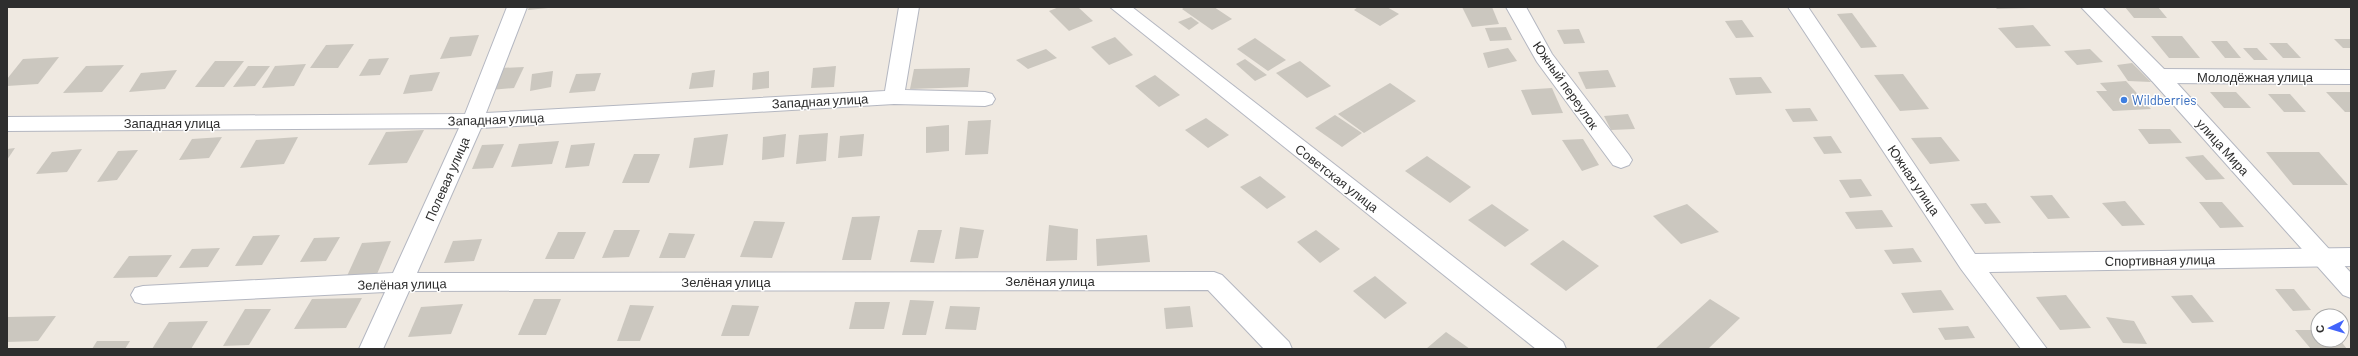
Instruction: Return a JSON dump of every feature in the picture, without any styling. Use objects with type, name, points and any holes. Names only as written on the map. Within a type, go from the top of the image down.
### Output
[{"type":"street","name":"Полевая улица","points":[[371,349],[473,121],[517,7]]},
{"type":"street","points":[[894,97],[909,7]]},
{"type":"street","name":"Советская улица","points":[[1120,7],[1554,349]]},
{"type":"street","name":"Южный переулок","points":[[1516,7],[1544,57],[1621,160]]},
{"type":"street","name":"Южная улица","points":[[1798,7],[1969,263],[2035,349]]},
{"type":"street","name":"улица Мира","points":[[2091,7],[2159,76],[2351,289]]},
{"type":"street","name":"Молодёжная улица","points":[[2159,76],[2351,77]]},
{"type":"street","name":"Западная улица","points":[[7,124],[473,121],[894,97],[985,99]]},
{"type":"street","name":"Спортивная улица","points":[[1969,263],[2351,257]]},
{"type":"street","name":"Зелёная улица","points":[[143,295],[401,282],[1214,281],[1280,349]]},
{"type":"building","points":[[529,7],[558,7],[528,10]]},
{"type":"building","points":[[1059,7],[1078,7],[1093,21],[1069,31],[1049,11]]},
{"type":"building","points":[[1185,7],[1214,7],[1232,19],[1212,30],[1182,9]]},
{"type":"building","points":[[1358,7],[1387,7],[1399,14],[1380,26],[1354,10]]},
{"type":"building","points":[[1462,7],[1492,7],[1499,24],[1472,27]]},
{"type":"building","points":[[1995,7],[2029,7],[2029,8],[1997,9]]},
{"type":"building","points":[[2125,7],[2158,7],[2167,18],[2134,18]]},
{"type":"building","points":[[1852,13],[1877,47],[1861,48],[1837,14]]},
{"type":"building","points":[[1191,17],[1199,23],[1189,30],[1178,22]]},
{"type":"building","points":[[1742,20],[1754,37],[1736,38],[1725,21]]},
{"type":"building","points":[[2033,25],[2051,46],[2016,48],[1998,28]]},
{"type":"building","points":[[1506,27],[1512,40],[1490,41],[1485,28]]},
{"type":"building","points":[[1579,29],[1585,43],[1564,44],[1557,30]]},
{"type":"building","points":[[479,35],[471,56],[440,59],[450,37]]},
{"type":"building","points":[[2151,36],[2182,36],[2200,58],[2169,58]]},
{"type":"building","points":[[1115,37],[1133,55],[1109,65],[1091,47]]},
{"type":"building","points":[[1255,38],[1286,60],[1268,71],[1237,49]]},
{"type":"building","points":[[2334,39],[2351,39],[2351,48],[2343,48]]},
{"type":"building","points":[[2211,41],[2227,41],[2241,58],[2225,58]]},
{"type":"building","points":[[2269,43],[2287,43],[2301,58],[2283,58]]},
{"type":"building","points":[[354,44],[338,68],[310,68],[326,45]]},
{"type":"building","points":[[1508,48],[1517,61],[1488,68],[1483,53]]},
{"type":"building","points":[[2243,48],[2257,48],[2268,60],[2254,60]]},
{"type":"building","points":[[1046,49],[1057,58],[1028,69],[1016,60]]},
{"type":"building","points":[[2090,49],[2103,62],[2077,65],[2064,51]]},
{"type":"building","points":[[59,57],[38,84],[7,86],[7,79],[23,59]]},
{"type":"building","points":[[389,58],[380,75],[359,76],[369,59]]},
{"type":"building","points":[[1245,59],[1267,75],[1255,81],[1236,64]]},
{"type":"building","points":[[215,61],[244,61],[224,87],[195,87]]},
{"type":"building","points":[[1300,61],[1331,86],[1307,98],[1276,73]]},
{"type":"building","points":[[2132,63],[2151,82],[2128,81],[2117,65]]},
{"type":"building","points":[[306,64],[294,86],[262,88],[275,66]]},
{"type":"building","points":[[124,65],[102,92],[63,93],[86,66]]},
{"type":"building","points":[[248,66],[270,66],[255,86],[233,87]]},
{"type":"building","points":[[836,66],[834,87],[811,88],[813,68]]},
{"type":"building","points":[[524,67],[514,88],[490,90],[499,68]]},
{"type":"building","points":[[970,68],[968,87],[910,89],[914,69]]},
{"type":"building","points":[[177,70],[165,89],[129,92],[141,73]]},
{"type":"building","points":[[715,70],[713,87],[689,89],[692,73]]},
{"type":"building","points":[[1608,70],[1616,87],[1586,89],[1578,72]]},
{"type":"building","points":[[553,71],[551,87],[530,91],[532,74]]},
{"type":"building","points":[[769,71],[769,88],[752,90],[753,73]]},
{"type":"building","points":[[440,72],[432,91],[403,94],[410,75]]},
{"type":"building","points":[[601,73],[595,91],[569,93],[576,74]]},
{"type":"building","points":[[1903,74],[1929,109],[1900,111],[1874,75]]},
{"type":"building","points":[[1155,75],[1180,95],[1159,107],[1135,86]]},
{"type":"building","points":[[1761,77],[1772,93],[1736,95],[1729,78]]},
{"type":"building","name":"Wildberries","points":[[2126,81],[2151,109],[2113,111],[2096,91],[2107,91],[2100,83]]},
{"type":"building","points":[[1390,83],[1416,101],[1364,133],[1338,114]]},
{"type":"building","points":[[1552,88],[1563,113],[1532,115],[1521,90]]},
{"type":"building","points":[[2210,92],[2236,92],[2251,108],[2224,108]]},
{"type":"building","points":[[2326,92],[2351,92],[2351,112],[2345,112]]},
{"type":"building","points":[[2268,94],[2290,94],[2306,112],[2284,112]]},
{"type":"building","points":[[1810,108],[1818,121],[1793,122],[1785,109]]},
{"type":"building","points":[[1628,114],[1635,129],[1611,130],[1604,116]]},
{"type":"building","points":[[1335,115],[1362,133],[1342,147],[1315,128]]},
{"type":"building","points":[[1206,118],[1229,135],[1208,148],[1185,130]]},
{"type":"building","points":[[991,120],[988,154],[965,155],[968,121]]},
{"type":"building","points":[[949,125],[949,151],[926,153],[926,127]]},
{"type":"building","points":[[2138,129],[2170,129],[2182,143],[2149,144]]},
{"type":"building","points":[[424,130],[407,163],[368,165],[386,132]]},
{"type":"building","points":[[828,133],[826,161],[796,164],[799,135]]},
{"type":"building","points":[[728,134],[723,165],[689,168],[694,138]]},
{"type":"building","points":[[786,134],[784,157],[762,160],[763,137]]},
{"type":"building","points":[[864,134],[862,156],[838,158],[840,136]]},
{"type":"building","points":[[1831,136],[1842,153],[1824,154],[1813,137]]},
{"type":"building","points":[[222,137],[209,158],[179,160],[192,139]]},
{"type":"building","points":[[298,137],[284,164],[240,168],[256,140]]},
{"type":"building","points":[[1941,137],[1960,161],[1930,164],[1911,138]]},
{"type":"building","points":[[1583,139],[1599,165],[1582,171],[1562,140]]},
{"type":"building","points":[[559,141],[552,164],[511,167],[519,144]]},
{"type":"building","points":[[595,143],[589,166],[565,168],[571,145]]},
{"type":"building","points":[[504,144],[493,168],[472,169],[482,145]]},
{"type":"building","points":[[15,148],[7,160],[7,149]]},
{"type":"building","points":[[82,149],[67,172],[36,174],[52,152]]},
{"type":"building","points":[[138,150],[117,180],[97,182],[118,151]]},
{"type":"building","points":[[2266,152],[2319,152],[2348,185],[2293,185]]},
{"type":"building","points":[[634,154],[660,154],[649,183],[622,183]]},
{"type":"building","points":[[2203,155],[2225,179],[2206,180],[2185,157]]},
{"type":"building","points":[[1427,156],[1471,187],[1450,203],[1405,171]]},
{"type":"building","points":[[1260,176],[1286,197],[1267,209],[1240,187]]},
{"type":"building","points":[[1861,179],[1872,196],[1850,198],[1839,180]]},
{"type":"building","points":[[2052,195],[2070,218],[2048,219],[2030,196]]},
{"type":"building","points":[[2125,201],[2145,225],[2122,226],[2102,203]]},
{"type":"building","points":[[2199,202],[2222,202],[2244,227],[2220,228]]},
{"type":"building","points":[[1986,203],[2001,223],[1985,224],[1970,204]]},
{"type":"building","points":[[1492,204],[1529,230],[1505,247],[1468,220]]},
{"type":"building","points":[[1687,204],[1719,232],[1681,244],[1653,216]]},
{"type":"building","points":[[1882,210],[1893,227],[1856,229],[1845,212]]},
{"type":"building","points":[[880,216],[871,260],[842,260],[852,217]]},
{"type":"building","points":[[754,221],[785,222],[772,258],[740,257]]},
{"type":"building","points":[[1049,225],[1078,229],[1077,260],[1046,261]]},
{"type":"building","points":[[960,227],[984,230],[978,258],[955,259]]},
{"type":"building","points":[[614,230],[640,230],[629,257],[602,258]]},
{"type":"building","points":[[918,230],[942,230],[934,263],[910,262]]},
{"type":"building","points":[[1316,230],[1340,249],[1320,263],[1297,242]]},
{"type":"building","points":[[558,232],[586,232],[574,259],[545,259]]},
{"type":"building","points":[[669,233],[695,234],[685,258],[659,258]]},
{"type":"building","points":[[280,235],[262,265],[235,266],[253,236]]},
{"type":"building","points":[[1147,235],[1150,262],[1097,266],[1096,239]]},
{"type":"building","points":[[340,237],[326,261],[300,262],[314,238]]},
{"type":"building","points":[[482,239],[474,261],[444,263],[453,241]]},
{"type":"building","points":[[1563,240],[1599,266],[1566,291],[1530,264]]},
{"type":"building","points":[[391,241],[377,274],[347,276],[362,243]]},
{"type":"building","points":[[220,248],[208,267],[179,268],[192,249]]},
{"type":"building","points":[[1913,248],[1922,262],[1893,264],[1884,250]]},
{"type":"building","points":[[172,255],[157,277],[113,278],[129,256]]},
{"type":"building","points":[[1375,276],[1407,303],[1385,319],[1353,291]]},
{"type":"building","points":[[2275,289],[2294,289],[2310,309],[2310,310],[2293,311]]},
{"type":"building","points":[[1941,290],[1954,310],[1913,313],[1901,293]]},
{"type":"building","points":[[2066,295],[2091,328],[2060,330],[2036,297]]},
{"type":"building","points":[[2192,295],[2214,322],[2192,323],[2171,296]]},
{"type":"building","points":[[362,298],[346,328],[294,329],[312,299]]},
{"type":"building","points":[[534,299],[561,299],[546,335],[518,335]]},
{"type":"building","points":[[1710,299],[1740,318],[1708,349],[1655,349]]},
{"type":"building","points":[[910,300],[934,301],[926,335],[902,335]]},
{"type":"building","points":[[855,302],[890,302],[884,329],[849,329]]},
{"type":"building","points":[[463,304],[451,334],[408,337],[421,307]]},
{"type":"building","points":[[630,305],[654,306],[640,341],[617,341]]},
{"type":"building","points":[[732,305],[759,306],[749,336],[721,336]]},
{"type":"building","points":[[950,306],[980,307],[976,330],[945,329]]},
{"type":"building","points":[[1190,306],[1193,327],[1166,329],[1164,308]]},
{"type":"building","points":[[245,309],[271,309],[249,345],[223,346]]},
{"type":"building","points":[[56,316],[38,341],[7,342],[7,317]]},
{"type":"building","points":[[2106,317],[2134,321],[2147,344],[2123,343]]},
{"type":"building","points":[[208,321],[191,349],[152,349],[169,322]]},
{"type":"building","points":[[1968,326],[1975,338],[1945,340],[1938,328]]},
{"type":"building","points":[[2295,330],[2310,330],[2310,348]]},
{"type":"building","points":[[1446,332],[1470,349],[1426,349]]},
{"type":"building","points":[[97,341],[130,341],[125,349],[92,349]]},
{"type":"building","points":[[2310,348],[2347,349],[2311,349]]},
{"type":"place","name":"Wildberries","points":[[2124,100]]}]
